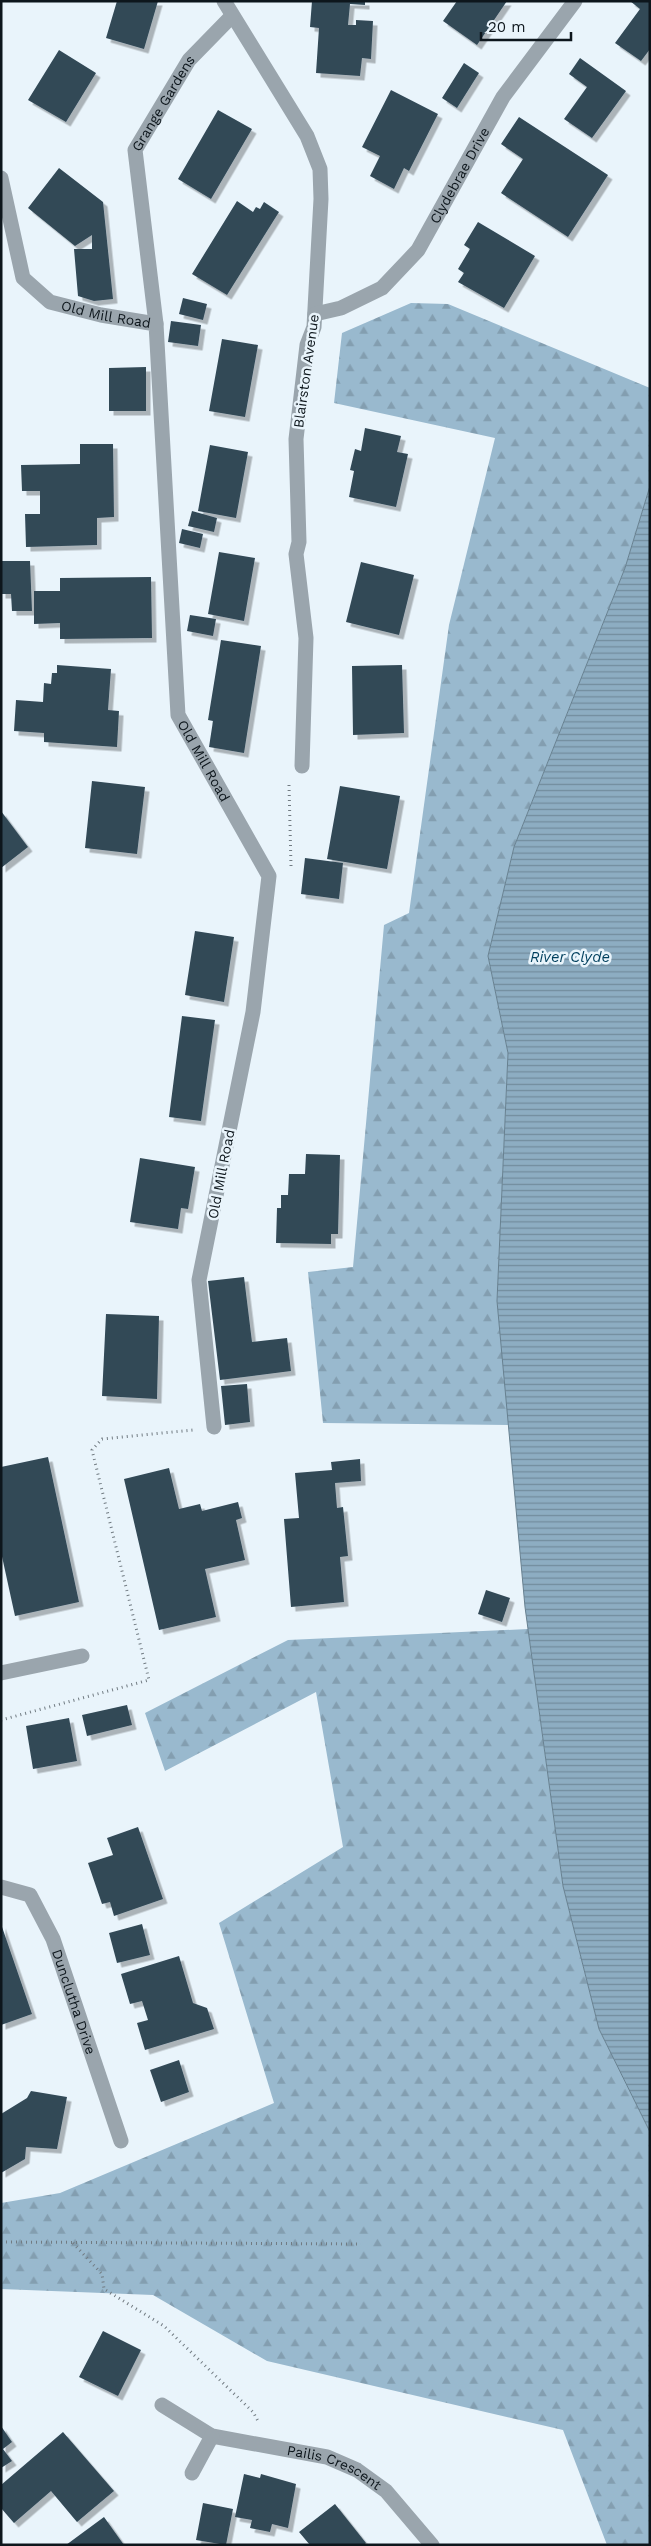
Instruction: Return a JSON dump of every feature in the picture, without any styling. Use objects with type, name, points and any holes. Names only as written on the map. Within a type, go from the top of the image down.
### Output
[{"type":"street","name":"Blairston Avenue","points":[[224,1],[231,16],[307,136],[320,169],[321,199],[314,327],[307,345],[296,439],[299,542],[296,554],[306,638],[302,766]]},
{"type":"street","name":"Clydebrae Drive","points":[[315,314],[341,308],[382,288],[418,250],[503,97],[575,1]]},
{"type":"street","name":"Grange Gardens","points":[[156,324],[135,150],[189,60],[231,16]]},
{"type":"street","name":"Old Mill Road","points":[[1,178],[23,278],[50,302],[101,315],[156,324],[178,715],[269,876],[253,1012],[199,1280],[214,1428]]},
{"type":"street","points":[[1,1673],[82,1656]]},
{"type":"street","name":"Dunclutha Drive","points":[[1,1887],[30,1895],[54,1939],[121,2141]]},
{"type":"street","name":"Pailis Crescent","points":[[162,2405],[212,2436],[327,2457],[357,2470],[386,2491],[432,2545]]},
{"type":"street","points":[[192,2473],[212,2436]]},
{"type":"path","points":[[291,868],[289,767],[302,766]]},
{"type":"path","points":[[1,1720],[149,1680],[92,1450],[102,1438],[214,1428]]},
{"type":"path","points":[[1,2242],[361,2244]]},
{"type":"path","points":[[73,2243],[102,2274],[104,2289],[164,2326],[253,2412],[264,2431],[262,2445]]},
{"type":"green space","points":[[411,303],[448,304],[650,388],[650,486],[625,568],[514,847],[488,956],[508,1053],[497,1301],[509,1425],[323,1423],[308,1272],[353,1267],[384,925],[409,913],[449,625],[495,438],[334,403],[342,333]]},
{"type":"green space","points":[[528,1629],[563,1886],[599,2029],[650,2132],[650,2545],[607,2545],[563,2430],[267,2361],[153,2295],[1,2289],[1,2203],[60,2193],[274,2103],[219,1923],[343,1847],[316,1692],[165,1771],[145,1713],[288,1640]]},
{"type":"water","name":"River Clyde","points":[[650,486],[650,2132],[599,2029],[563,1886],[525,1607],[497,1301],[508,1053],[488,956],[514,847],[625,568]]},
{"type":"building","points":[[117,1],[158,1],[144,49],[106,38]]},
{"type":"building","points":[[312,1],[365,1],[365,5],[350,4],[348,25],[356,25],[356,20],[373,21],[371,59],[362,58],[360,76],[316,73],[319,28],[310,27]]},
{"type":"building","points":[[457,1],[507,1],[477,45],[443,21]]},
{"type":"building","points":[[630,1],[650,1],[650,49],[641,61],[615,43],[640,9]]},
{"type":"building","points":[[59,50],[96,73],[66,122],[28,100]]},
{"type":"building","points":[[580,58],[626,91],[592,138],[564,119],[587,87],[569,74]]},
{"type":"building","points":[[464,63],[479,73],[457,108],[442,98]]},
{"type":"building","points":[[391,90],[438,114],[409,171],[404,168],[394,189],[370,176],[380,156],[362,147]]},
{"type":"building","points":[[218,110],[252,129],[211,199],[178,179]]},
{"type":"building","points":[[519,117],[608,175],[568,237],[501,193],[523,159],[501,144]]},
{"type":"building","points":[[59,168],[103,202],[113,299],[94,301],[78,296],[74,249],[92,249],[92,235],[75,246],[28,208]]},
{"type":"building","points":[[237,201],[253,212],[256,207],[260,209],[264,202],[279,212],[227,295],[192,274]]},
{"type":"building","points":[[478,222],[535,256],[504,308],[458,282],[464,273],[458,269],[470,249],[464,245]]},
{"type":"building","points":[[183,298],[207,304],[203,320],[179,314]]},
{"type":"building","points":[[171,321],[201,325],[198,346],[168,342]]},
{"type":"building","points":[[222,339],[258,345],[245,417],[209,411]]},
{"type":"building","points":[[146,367],[146,411],[109,411],[109,368]]},
{"type":"building","points":[[365,428],[401,436],[397,452],[408,454],[396,507],[349,497],[354,471],[350,470],[355,449],[361,451]]},
{"type":"building","points":[[80,444],[113,444],[114,517],[97,518],[97,545],[26,547],[25,514],[40,514],[40,491],[22,491],[21,465],[80,464]]},
{"type":"building","points":[[210,445],[248,452],[236,518],[198,511]]},
{"type":"building","points":[[192,511],[217,518],[214,532],[188,526]]},
{"type":"building","points":[[182,529],[203,534],[200,548],[179,543]]},
{"type":"building","points":[[219,552],[255,558],[244,621],[208,614]]},
{"type":"building","points":[[1,561],[30,561],[32,611],[12,611],[11,594],[1,594]]},
{"type":"building","points":[[361,562],[414,575],[399,635],[346,622]]},
{"type":"building","points":[[151,577],[152,638],[60,639],[60,623],[34,624],[34,591],[60,591],[60,578]]},
{"type":"building","points":[[190,615],[216,619],[213,636],[187,631]]},
{"type":"building","points":[[221,640],[261,646],[244,753],[209,747],[213,721],[208,720]]},
{"type":"building","points":[[57,665],[111,669],[108,710],[119,711],[117,747],[44,742],[44,733],[14,731],[16,700],[43,702],[44,683],[51,684],[52,673],[57,673]]},
{"type":"building","points":[[402,665],[404,733],[353,735],[352,666]]},
{"type":"building","points":[[92,781],[145,787],[137,854],[85,848]]},
{"type":"building","points":[[340,786],[400,796],[387,869],[327,859]]},
{"type":"building","points":[[1,811],[28,847],[1,868]]},
{"type":"building","points":[[305,858],[343,863],[339,899],[301,894]]},
{"type":"building","points":[[195,931],[234,937],[224,1002],[185,995]]},
{"type":"building","points":[[182,1016],[215,1020],[201,1121],[169,1117]]},
{"type":"building","points":[[306,1154],[340,1155],[338,1234],[331,1234],[331,1244],[276,1243],[277,1208],[281,1208],[281,1195],[288,1195],[289,1174],[305,1174]]},
{"type":"building","points":[[140,1158],[195,1167],[188,1209],[181,1208],[178,1229],[130,1222]]},
{"type":"building","points":[[244,1277],[252,1342],[287,1338],[291,1371],[220,1380],[208,1281]]},
{"type":"building","points":[[106,1314],[159,1316],[157,1399],[102,1396]]},
{"type":"building","points":[[247,1384],[250,1422],[225,1425],[221,1386]]},
{"type":"building","points":[[48,1457],[79,1602],[15,1616],[1,1552],[1,1467]]},
{"type":"building","points":[[360,1459],[361,1481],[335,1483],[337,1508],[343,1507],[348,1556],[340,1557],[344,1602],[291,1607],[284,1519],[299,1518],[295,1473],[332,1470],[331,1462]]},
{"type":"building","points":[[169,1468],[179,1509],[200,1504],[202,1511],[238,1502],[242,1518],[236,1520],[245,1560],[205,1569],[216,1617],[159,1630],[124,1479]]},
{"type":"building","points":[[486,1590],[510,1598],[502,1622],[478,1614]]},
{"type":"building","points":[[127,1705],[132,1725],[87,1736],[82,1715]]},
{"type":"building","points":[[69,1718],[77,1761],[33,1769],[26,1726]]},
{"type":"building","points":[[138,1827],[163,1899],[114,1916],[110,1902],[102,1904],[88,1863],[113,1855],[107,1838]]},
{"type":"building","points":[[1,1924],[32,2014],[1,2025]]},
{"type":"building","points":[[142,1924],[150,1955],[117,1963],[109,1933]]},
{"type":"building","points":[[179,1956],[193,2003],[207,2008],[214,2029],[145,2050],[137,2023],[148,2020],[142,2001],[130,2004],[121,1974]]},
{"type":"building","points":[[179,2060],[189,2092],[161,2102],[150,2070]]},
{"type":"building","points":[[31,2091],[67,2097],[57,2149],[26,2147],[25,2159],[1,2173],[1,2114],[27,2098]]},
{"type":"building","points":[[103,2331],[141,2350],[118,2396],[79,2377]]},
{"type":"building","points":[[1,2426],[12,2442],[3,2449],[12,2461],[1,2468]]},
{"type":"building","points":[[63,2432],[114,2491],[77,2522],[51,2491],[14,2523],[1,2508],[1,2485]]},
{"type":"building","points":[[244,2474],[260,2478],[261,2474],[296,2484],[288,2528],[272,2524],[270,2532],[250,2528],[252,2520],[235,2517]]},
{"type":"building","points":[[203,2503],[233,2509],[226,2545],[196,2540]]},
{"type":"building","points":[[335,2504],[366,2543],[364,2545],[310,2545],[299,2532]]},
{"type":"building","points":[[104,2517],[124,2545],[66,2545]]}]
